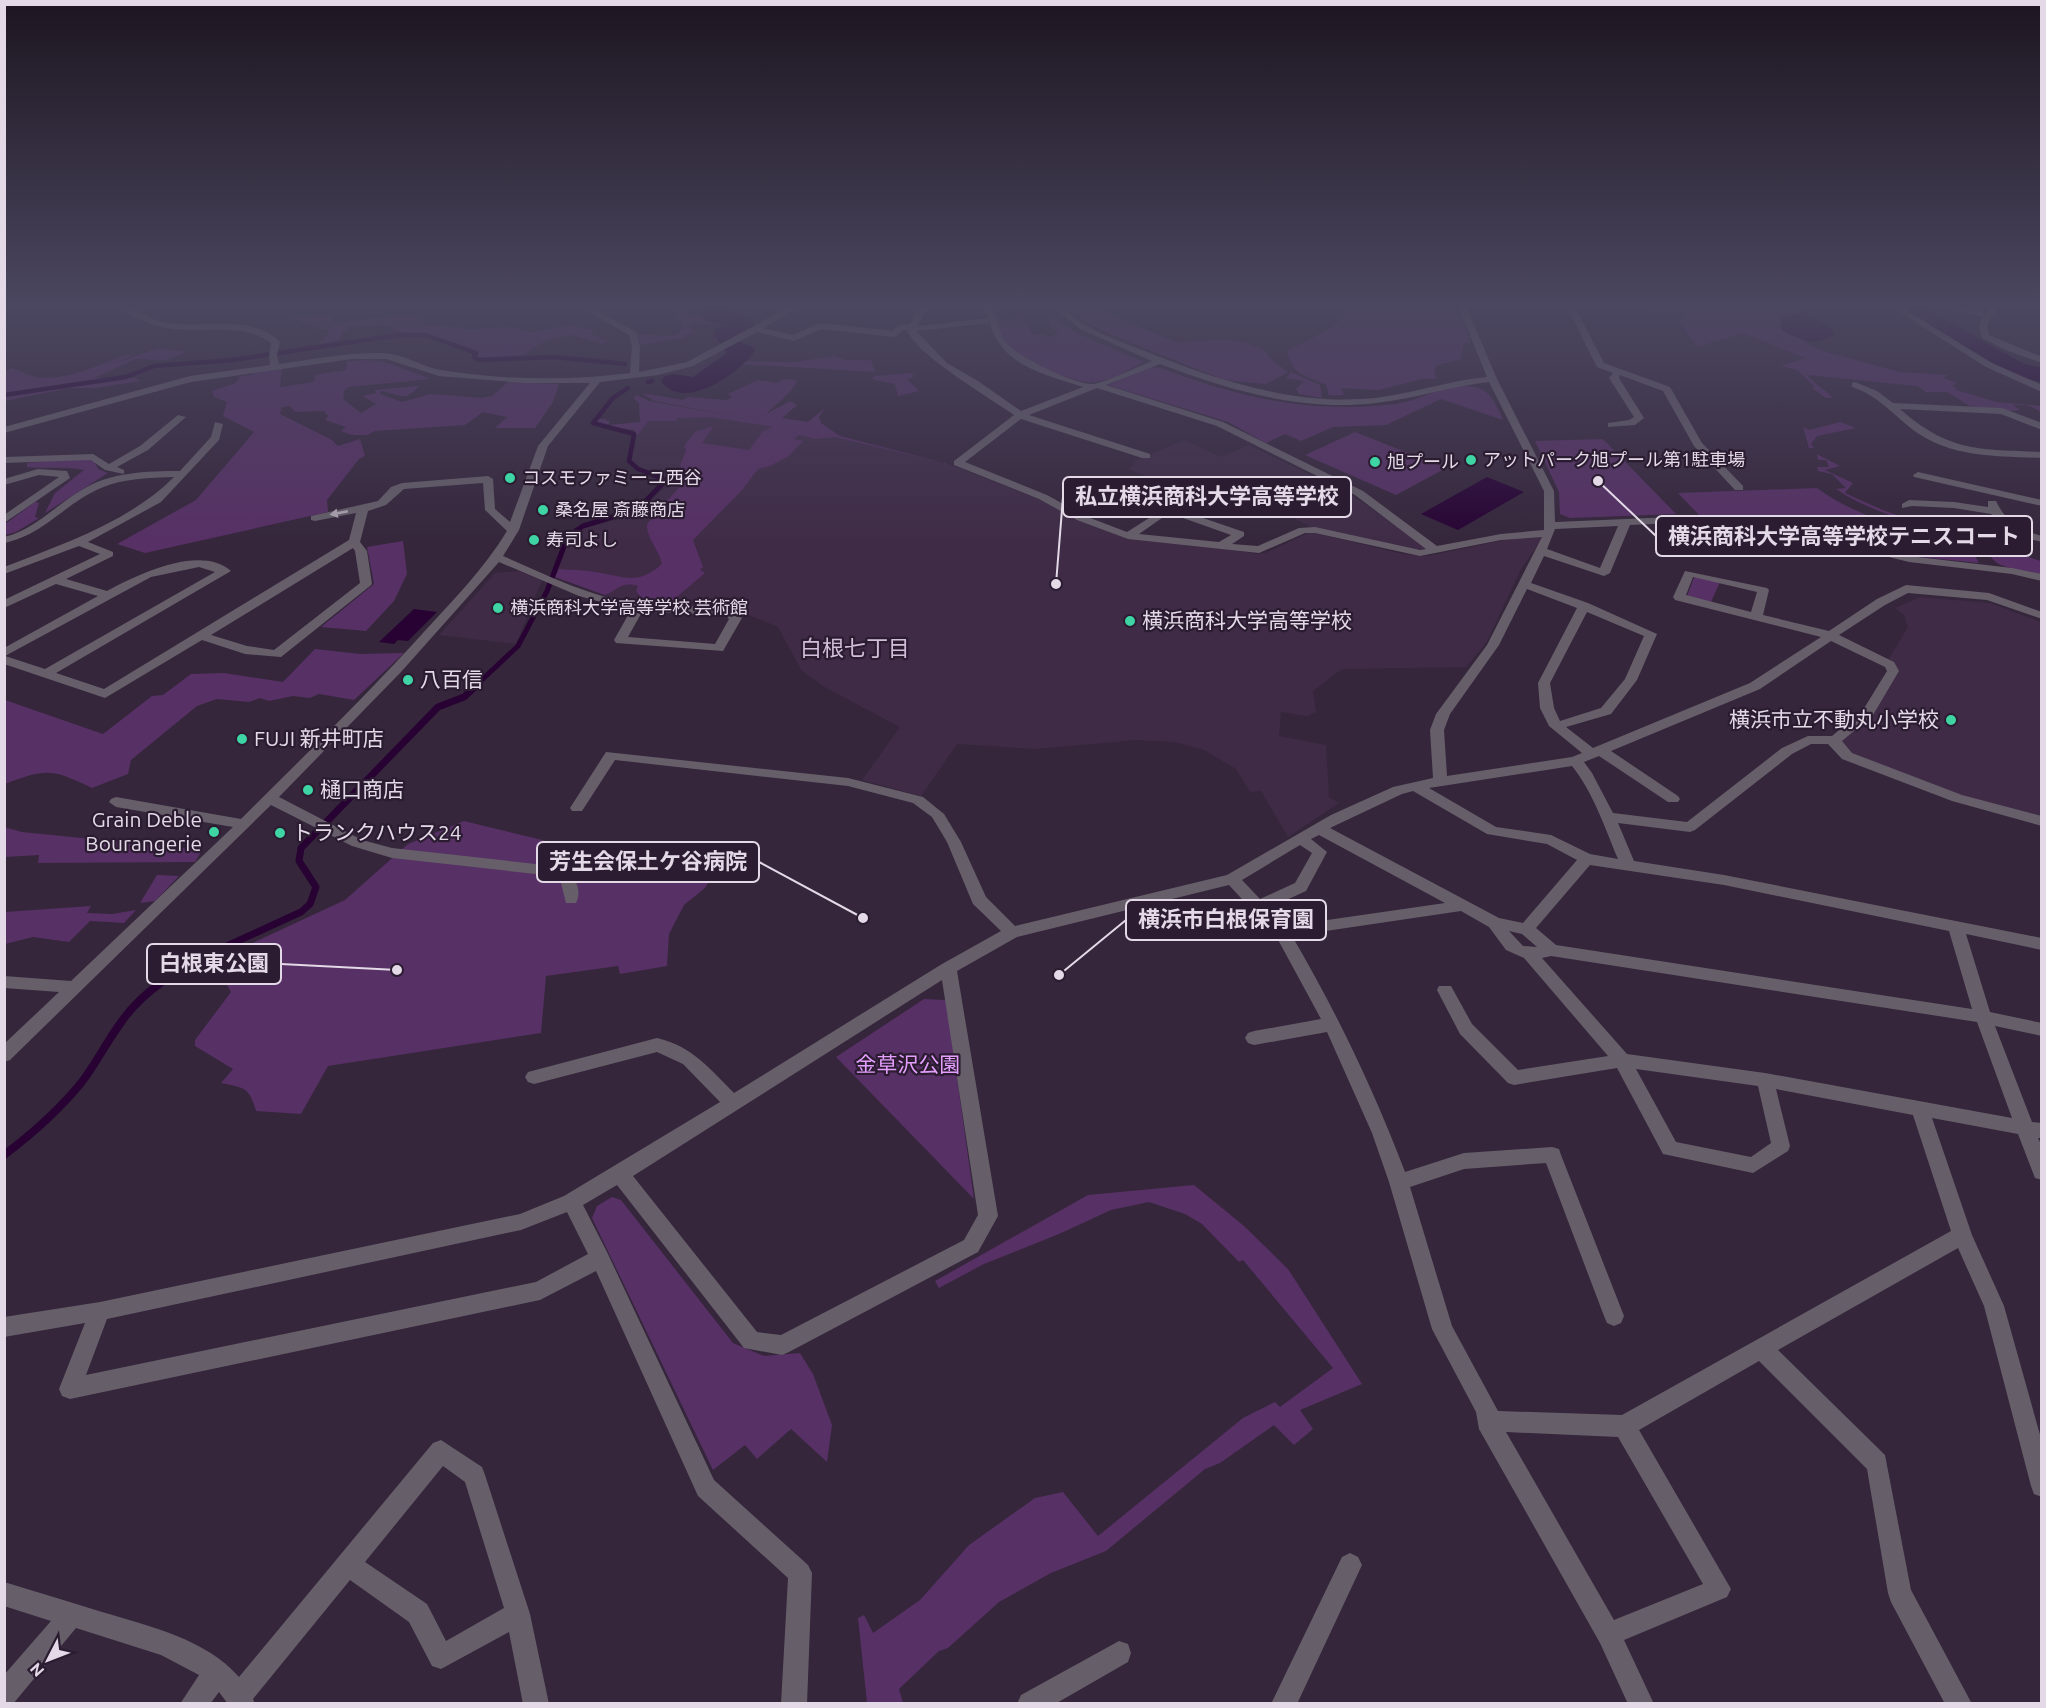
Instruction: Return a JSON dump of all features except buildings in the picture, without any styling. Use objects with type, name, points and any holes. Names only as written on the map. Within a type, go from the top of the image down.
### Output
[{"type":"street","points":[[4,430],[165,386]]},
{"type":"street","points":[[4,1054],[244,824],[397,669],[497,557],[513,530],[543,446],[592,386]]},
{"type":"street","points":[[980,386],[1020,415],[1146,456]]},
{"type":"street","points":[[1437,550],[1359,493],[1230,428],[1095,386],[1020,415],[958,463],[1043,497],[1081,518],[1128,536],[1259,550],[1303,530],[1315,530],[1403,551],[1437,550],[1550,529],[1626,521],[1698,519],[1824,537],[1909,558],[2013,571],[2042,578]]},
{"type":"street","points":[[1232,386],[1248,391],[1327,402],[1399,398],[1442,386]]},
{"type":"street","points":[[1440,780],[1437,730],[1440,722],[1493,645],[1550,529],[1549,491],[1494,386]]},
{"type":"street","points":[[1611,425],[1632,423],[1639,418],[1619,386]]},
{"type":"street","points":[[1657,386],[1666,389],[1698,444],[1739,488]]},
{"type":"street","points":[[1855,386],[1865,387],[1901,417],[1928,436],[1946,444],[1984,454],[2042,455]]},
{"type":"street","points":[[1890,406],[2002,411],[2042,427]]},
{"type":"street","points":[[1950,407],[1968,419]]},
{"type":"street","points":[[4,460],[93,457],[115,470],[181,417]]},
{"type":"street","points":[[4,571],[79,542],[157,500],[216,438],[218,424]]},
{"type":"street","points":[[4,482],[50,472],[63,473],[65,478],[4,519]]},
{"type":"street","points":[[4,540],[21,536],[96,486],[148,474],[183,474]]},
{"type":"street","points":[[1918,475],[1989,494],[2042,503]]},
{"type":"street","points":[[315,518],[363,509],[382,502],[395,489],[402,486],[488,479],[490,510],[513,530]]},
{"type":"street","points":[[1989,494],[1994,511],[2016,532]]},
{"type":"street","points":[[1906,506],[1909,503],[1953,505],[1994,511]]},
{"type":"street","points":[[4,660],[105,694],[354,542],[363,509]]},
{"type":"street","points":[[1128,536],[1167,509],[1239,534],[1223,545]]},
{"type":"street","points":[[1541,551],[1604,573],[1626,521]]},
{"type":"street","points":[[1997,526],[2039,539]]},
{"type":"street","points":[[4,605],[109,554],[79,542]]},
{"type":"street","points":[[201,636],[245,650],[277,654],[366,584],[362,551],[354,542]]},
{"type":"street","points":[[497,557],[579,592],[639,608],[728,612],[736,618],[719,648],[620,640],[639,608]]},
{"type":"street","points":[[4,653],[147,574],[199,563],[225,571],[46,674]]},
{"type":"street","points":[[1608,817],[1690,827],[1787,751],[1808,740],[1835,740],[1868,712],[1893,671],[1890,665],[1882,659],[1829,635],[1756,617],[1679,597],[1689,573],[1762,590],[1756,617]]},
{"type":"street","points":[[56,580],[108,595]]},
{"type":"street","points":[[1523,584],[1651,634],[1630,680],[1606,711],[1556,726]]},
{"type":"street","points":[[4,1328],[100,1311],[521,1222],[572,1202],[620,1174],[948,968],[1012,932],[1232,879],[1318,828],[1370,801],[1413,785],[1575,761],[1740,694],[1788,666],[1829,635],[1881,602],[1906,589],[1989,597],[2042,616]]},
{"type":"street","points":[[1584,606],[1544,683],[1547,708],[1556,726],[1673,800]]},
{"type":"street","points":[[1835,740],[1839,749],[1857,762],[1958,798],[2042,821]]},
{"type":"street","points":[[577,808],[611,755],[848,782],[903,794],[918,800],[937,814],[954,842],[979,900],[1012,932]]},
{"type":"street","points":[[1575,761],[1585,773],[1608,817],[1628,864]]},
{"type":"street","points":[[1413,785],[1492,831],[1551,840],[1586,859],[1724,880],[2042,944]]},
{"type":"street","points":[[269,798],[357,843],[392,853],[558,871],[565,876],[572,888],[571,900]]},
{"type":"street","points":[[116,802],[244,824]]},
{"type":"street","points":[[1318,828],[1495,923],[1527,928],[1551,950]]},
{"type":"street","points":[[1257,907],[1301,887],[1320,852],[1300,838]]},
{"type":"street","points":[[1527,928],[1586,859]]},
{"type":"street","points":[[1232,879],[1282,932],[1332,1024],[1381,1133],[1399,1182],[1442,1329],[1487,1410],[1487,1421],[1610,1634],[1641,1704]]},
{"type":"street","points":[[1282,932],[1461,906]]},
{"type":"street","points":[[1495,923],[1513,948],[1530,956],[1622,1060],[1670,1149],[1753,1165],[1781,1146],[1765,1080]]},
{"type":"street","points":[[1956,926],[1983,1017],[2033,1130],[2042,1172]]},
{"type":"street","points":[[1530,956],[1551,950],[1983,1017],[2042,1030]]},
{"type":"street","points":[[620,1174],[751,1341],[782,1345],[971,1246],[988,1216],[948,968]]},
{"type":"street","points":[[4,982],[73,987]]},
{"type":"street","points":[[1444,990],[1466,1029],[1514,1078],[1622,1060],[1765,1080],[2033,1130]]},
{"type":"street","points":[[1254,1038],[1332,1024]]},
{"type":"street","points":[[534,1077],[657,1045],[671,1047],[690,1060],[732,1104]]},
{"type":"street","points":[[1920,1108],[1962,1235],[1994,1306],[2042,1486]]},
{"type":"street","points":[[1399,1182],[1464,1161],[1552,1155],[1614,1316]]},
{"type":"street","points":[[572,1202],[706,1488],[800,1573],[794,1704]]},
{"type":"street","points":[[1487,1421],[1624,1426],[1962,1235]]},
{"type":"street","points":[[100,1311],[70,1389],[540,1291],[600,1258]]},
{"type":"street","points":[[1762,1349],[1877,1463],[1900,1593],[1959,1704]]},
{"type":"street","points":[[1610,1634],[1719,1589],[1624,1426]]},
{"type":"street","points":[[4,1594],[163,1643],[219,1673],[240,1700],[441,1451],[474,1475],[518,1614],[536,1704]]},
{"type":"street","points":[[348,1565],[418,1613],[441,1657],[518,1614]]},
{"type":"street","points":[[1284,1704],[1350,1565]]},
{"type":"street","points":[[4,1695],[71,1616]]},
{"type":"street","points":[[1030,1704],[1119,1653]]},
{"type":"street","points":[[193,1704],[219,1673]]},
{"type":"shaded area","name":"横浜商科大学高等学校","points":[[663,405],[835,437],[948,464],[1038,499],[1079,519],[1128,538],[1206,545],[1258,554],[1268,552],[1310,532],[1403,554],[1428,556],[1518,537],[1541,537],[1542,540],[1522,567],[1486,643],[1466,667],[1342,669],[1313,691],[1316,712],[1307,716],[1281,712],[1279,736],[1326,745],[1329,797],[1339,803],[1288,837],[1261,791],[1250,792],[1236,769],[1204,750],[1175,742],[1136,740],[1036,749],[957,744],[921,796],[862,780],[900,727],[826,688],[802,671],[778,627],[746,614],[735,603],[616,600],[555,577],[569,541],[575,534],[583,528],[636,515],[669,484],[667,476],[637,466],[631,460],[637,436]]},
{"type":"shaded area","points":[[1184,440],[1221,457],[1249,445],[1350,494],[1430,549],[1407,549],[1311,527],[1268,505],[1245,517],[1128,469],[1136,464],[1133,462]]},
{"type":"shaded area","points":[[1487,477],[1524,492],[1458,530],[1421,514]]},
{"type":"shaded area","name":"横浜商科大学高等学校 芸術館","points":[[519,571],[542,580],[516,644],[439,635],[495,573]]},
{"type":"shaded area","name":"横浜市立不動丸小学校","points":[[1920,597],[1990,603],[2041,622],[2041,818],[1866,765],[1842,745],[1843,739],[1893,674],[1888,660],[1908,627],[1904,615],[1895,608]]},
{"type":"shaded area","points":[[414,609],[437,612],[408,641],[398,640],[394,644],[379,642]]},
{"type":"green space","points":[[5,386],[110,386],[69,388],[5,401]]},
{"type":"green space","points":[[228,386],[361,386],[348,387],[344,391],[343,399],[361,413],[376,404],[362,396],[377,393],[374,390],[419,386],[405,396],[380,391],[380,394],[402,402],[431,394],[482,398],[492,396],[504,386],[558,386],[553,402],[535,428],[495,428],[507,417],[483,412],[465,425],[375,431],[367,435],[352,435],[341,431],[346,427],[325,420],[328,416],[324,411],[295,412],[290,406],[282,407],[280,414],[332,440],[338,446],[360,439],[365,456],[359,459],[327,500],[328,512],[145,553],[117,544],[196,500],[254,432],[223,416],[227,402],[214,397],[212,391]]},
{"type":"green space","points":[[746,386],[794,386],[766,414],[790,401],[797,405],[782,418],[808,422],[825,408],[819,417],[821,423],[840,436],[948,464],[835,437],[815,439],[799,435],[794,439],[803,441],[789,456],[770,466],[758,469],[743,489],[693,540],[703,567],[700,570],[705,573],[672,601],[644,601],[636,591],[638,586],[624,585],[605,595],[555,577],[559,569],[633,578],[647,575],[662,564],[648,534],[647,524],[682,484],[680,465],[686,451],[684,446],[695,432],[714,426],[702,443],[749,450],[763,431],[773,427],[710,417],[678,418],[676,421],[649,421],[637,436],[634,430],[599,425],[595,423],[597,419],[607,419],[606,421],[610,421],[608,425],[640,422],[639,403],[633,398],[637,395],[649,401],[743,418],[655,401],[641,393],[683,400],[688,397],[727,400],[732,397],[728,394]]},
{"type":"green space","points":[[895,386],[914,386],[919,391],[898,396]]},
{"type":"green space","points":[[1110,386],[1212,386],[1276,401],[1334,407],[1395,404],[1445,389],[1465,386],[1486,392],[1496,404],[1503,420],[1441,399],[1386,425],[1333,427],[1301,441],[1285,434],[1266,443],[1228,422]]},
{"type":"green space","points":[[1299,386],[1320,386],[1322,398],[1299,394],[1296,389]]},
{"type":"green space","points":[[1326,386],[1396,386],[1379,390],[1341,388],[1344,395],[1329,395]]},
{"type":"green space","points":[[1814,386],[1818,386],[1833,398],[1826,398],[1812,388],[1815,387]]},
{"type":"green space","points":[[1914,386],[1952,386],[1956,390],[1997,402],[2041,406],[2041,412],[2021,405],[2013,405],[2020,410],[2010,411],[1970,406],[1947,392],[1926,392]]},
{"type":"green space","points":[[1840,422],[1856,428],[1817,436],[1811,444],[1814,448],[1809,448],[1803,427],[1809,430]]},
{"type":"green space","name":"旭プール","points":[[1355,432],[1446,468],[1396,495],[1305,455]]},
{"type":"green space","points":[[1602,439],[1676,514],[1570,518],[1560,514],[1559,492],[1535,441]]},
{"type":"green space","points":[[1817,454],[1840,466],[1825,470],[1853,483],[1845,493],[1907,518],[1933,522],[1961,517],[1949,532],[2041,561],[2041,574],[2001,565],[1980,546],[1969,540],[1884,513],[1851,498],[1836,489],[1846,488],[1832,474],[1818,471],[1817,467],[1829,467],[1826,460],[1818,460]]},
{"type":"green space","points":[[84,458],[94,461],[98,469],[108,473],[45,513],[55,493],[84,470],[27,467],[27,463]]},
{"type":"green space","points":[[1817,488],[1870,517],[1966,549],[1974,554],[1979,563],[1920,557],[1813,531],[1700,516],[1678,493]]},
{"type":"green space","points":[[35,502],[39,503],[35,517],[39,518],[16,532],[5,535],[5,524]]},
{"type":"green space","points":[[403,541],[407,574],[394,601],[366,631],[321,627],[374,584],[367,547]]},
{"type":"green space","points":[[1695,575],[1720,582],[1711,602],[1687,596]]},
{"type":"green space","points":[[315,649],[360,654],[404,653],[354,700],[319,694],[310,698],[293,696],[269,701],[260,698],[249,702],[217,699],[197,706],[131,760],[128,774],[92,788],[67,777],[49,773],[31,775],[5,784],[5,700],[103,734],[152,696],[163,695],[191,674],[224,673],[283,682]]},
{"type":"green space","points":[[464,821],[579,849],[728,850],[705,888],[684,905],[669,934],[667,966],[620,974],[618,966],[546,976],[541,1033],[328,1066],[301,1114],[256,1111],[248,1092],[221,1083],[233,1069],[195,1046],[195,1040],[231,992],[227,985],[197,976],[229,954],[345,900],[408,844]]},
{"type":"green space","points":[[4,827],[22,832],[202,850],[195,862],[38,863],[39,855],[5,857]]},
{"type":"green space","points":[[157,875],[179,876],[155,901],[140,903]]},
{"type":"green space","points":[[91,906],[87,913],[112,914],[136,910],[124,923],[90,921],[69,942],[33,937],[5,944],[5,912]]},
{"type":"green space","name":"金草沢公園","points":[[924,999],[946,1000],[974,1199],[836,1057]]},
{"type":"green space","points":[[1194,1185],[1244,1226],[1288,1269],[1362,1384],[1300,1410],[1313,1429],[1294,1445],[1274,1425],[1220,1463],[1205,1469],[1106,1551],[1051,1573],[999,1602],[948,1648],[939,1651],[899,1689],[903,1703],[867,1703],[858,1618],[864,1615],[873,1633],[920,1600],[969,1545],[1035,1498],[1063,1492],[1098,1536],[1243,1418],[1275,1402],[1280,1407],[1333,1368],[1243,1260],[1239,1262],[1202,1224],[1185,1214],[1149,1202],[1111,1210],[984,1264],[939,1288],[935,1281],[1088,1195]]},
{"type":"green space","points":[[612,1197],[621,1200],[733,1343],[764,1356],[800,1353],[813,1374],[832,1425],[827,1462],[791,1429],[757,1459],[745,1445],[713,1470],[592,1218],[597,1206]]},
{"type":"waterway","points":[[4,395],[67,386]]},
{"type":"waterway","points":[[628,388],[613,398],[593,423],[634,434],[629,461],[638,469],[657,476]]},
{"type":"waterway","points":[[472,689],[518,646],[547,591],[566,541],[583,526],[638,509],[666,480],[653,475]]},
{"type":"waterway","points":[[205,956],[301,912],[310,904],[316,887],[299,861],[301,848],[438,707],[464,697],[474,688]]},
{"type":"waterway","points":[[4,1155],[25,1139],[73,1093],[111,1036],[140,1000],[172,975],[208,955]]},
{"type":"place","name":"アットパーク旭プール第1駐車場","points":[[1471,460]]},
{"type":"place","name":"旭プール","points":[[1375,462]]},
{"type":"place","name":"コスモファミーユ西谷","points":[[510,478]]},
{"type":"place","name":"横浜商科大学高等学校テニスコート","points":[[1598,481]]},
{"type":"place","name":"桑名屋 斎藤商店","points":[[543,510]]},
{"type":"place","name":"寿司よし","points":[[534,540]]},
{"type":"place","name":"私立横浜商科大学高等学校","points":[[1056,584]]},
{"type":"place","name":"横浜商科大学高等学校 芸術館","points":[[498,608]]},
{"type":"place","name":"横浜商科大学高等学校","points":[[1130,621]]},
{"type":"place","name":"八百信","points":[[408,680]]},
{"type":"place","name":"横浜市立不動丸小学校","points":[[1951,720]]},
{"type":"place","name":"FUJI 新井町店","points":[[242,739]]},
{"type":"place","name":"樋口商店","points":[[308,790]]},
{"type":"place","name":"Grain Deble Bourangerie","points":[[214,832]]},
{"type":"place","name":"トランクハウス24","points":[[280,833]]},
{"type":"place","name":"芳生会保土ケ谷病院","points":[[863,918]]},
{"type":"place","name":"白根東公園","points":[[397,970]]},
{"type":"place","name":"横浜市白根保育園","points":[[1059,975]]},
{"type":"district","name":"白根七丁目","points":[[855,648]]}]
